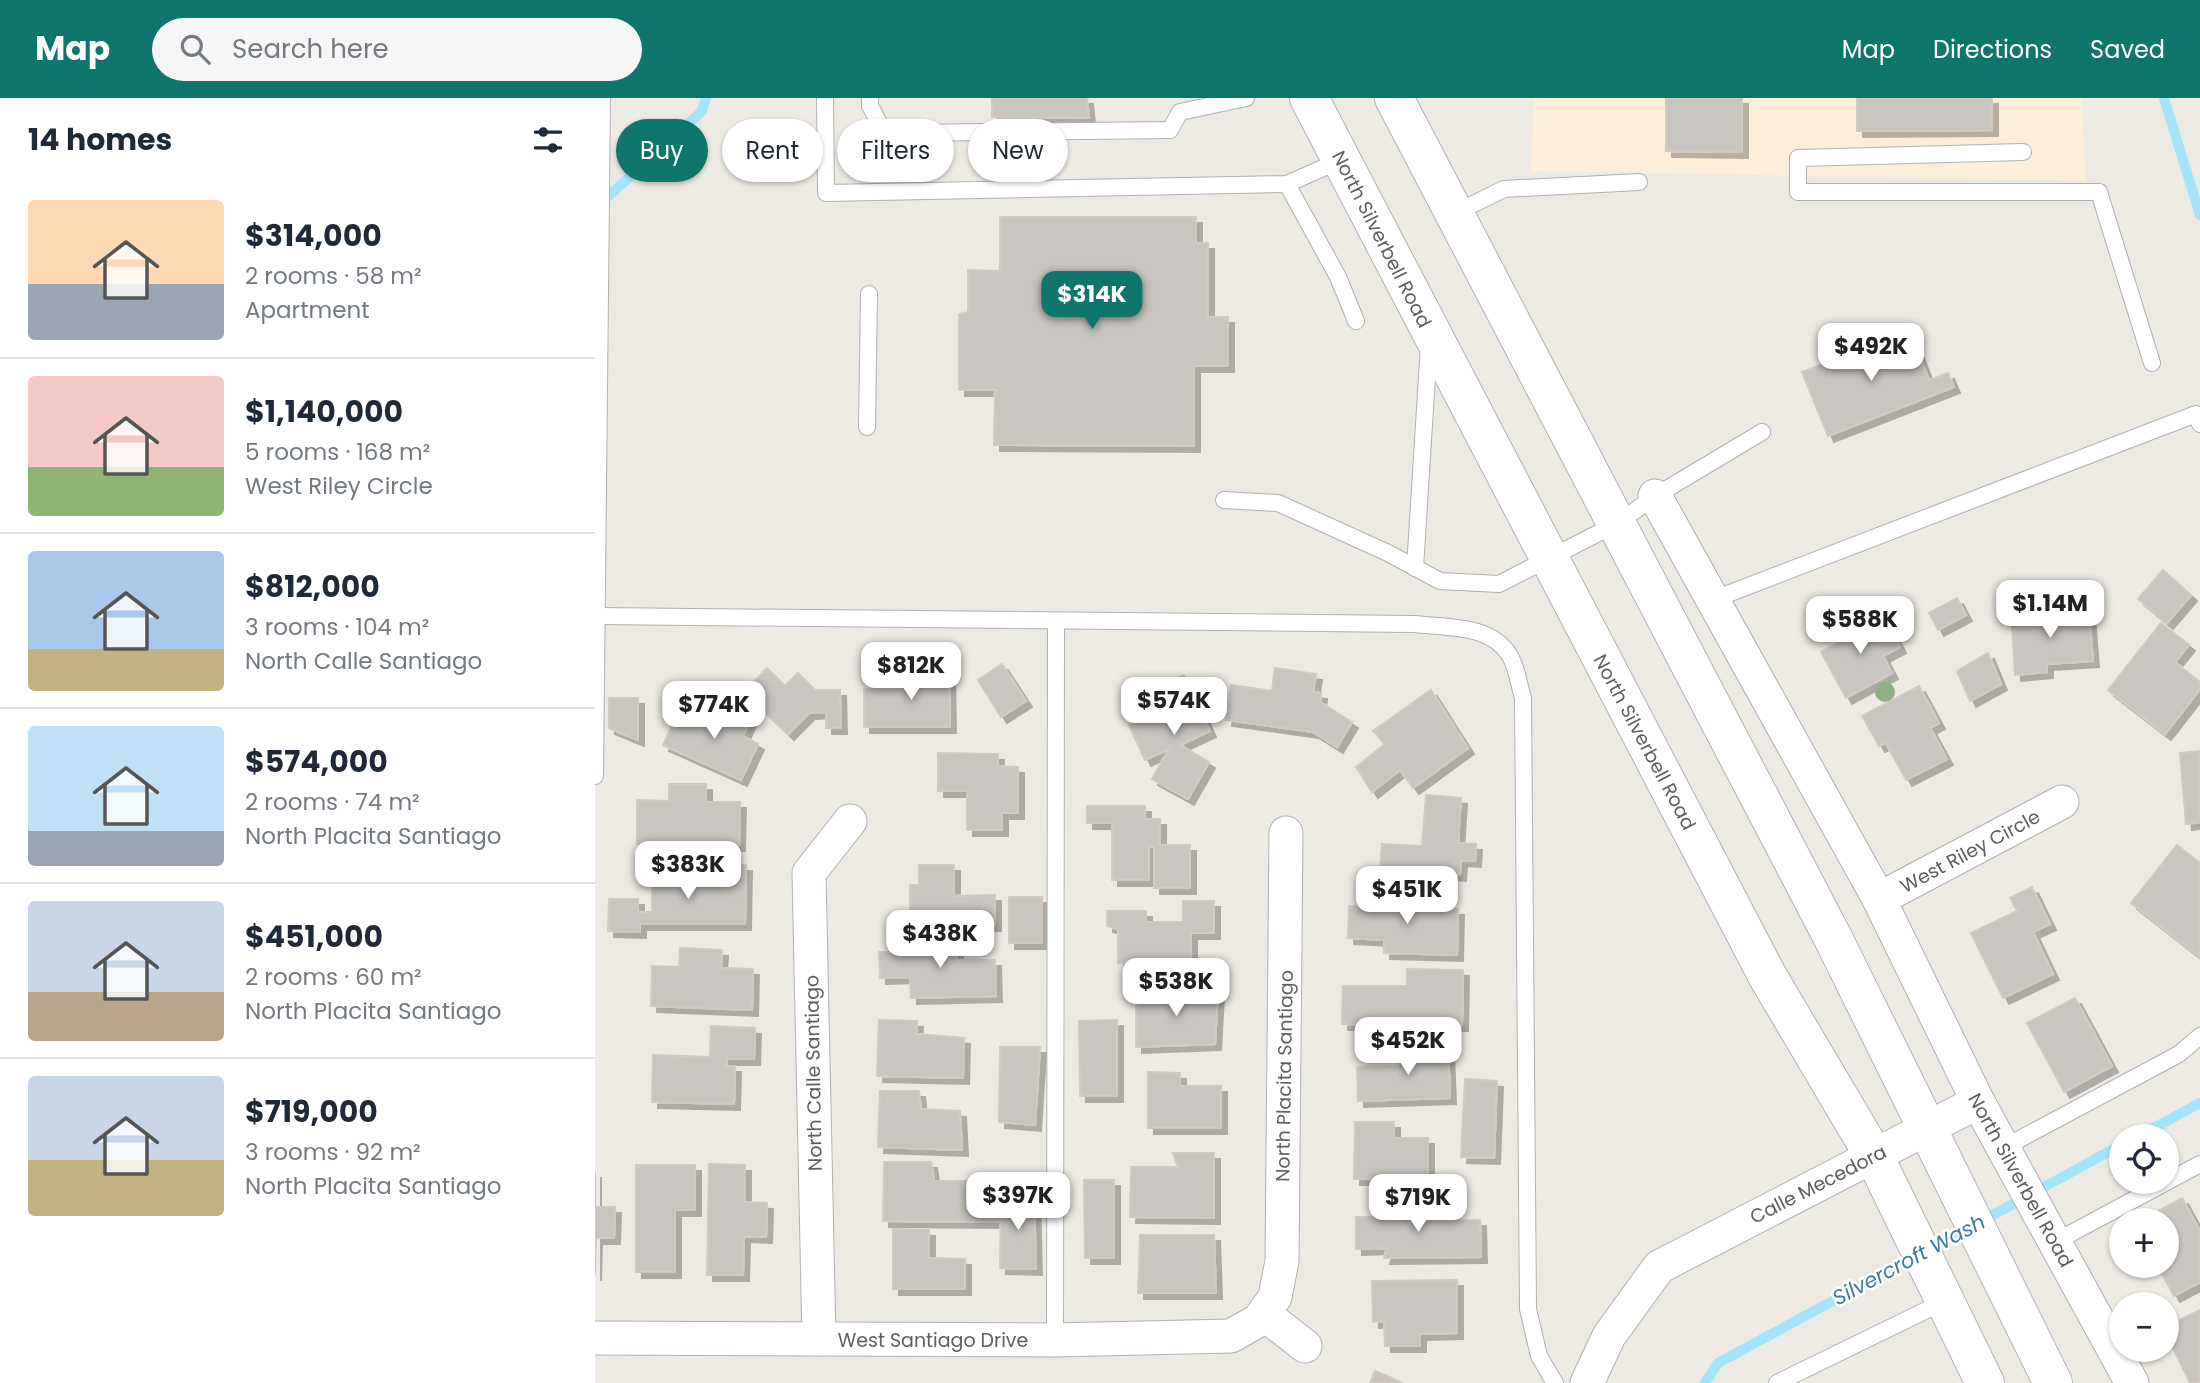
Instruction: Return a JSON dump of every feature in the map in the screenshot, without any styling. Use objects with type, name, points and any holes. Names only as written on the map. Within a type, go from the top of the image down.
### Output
[{"type":"main road","name":"North Silverbell Road","points":[[1309,98],[1768,977],[1874,1156],[1985,1383]]},
{"type":"main road","points":[[1394,98],[1833,938],[2053,1383]]},
{"type":"street","name":"North Silverbell Road","points":[[1655,496],[1879,899],[1978,1102],[2132,1383]]},
{"type":"street","name":"West Riley Circle","points":[[1879,899],[2062,802]]},
{"type":"street","name":"North Calle Santiago","points":[[819,1339],[809,873],[850,821]]},
{"type":"street","name":"North Placita Santiago","points":[[1264,1314],[1275,1297],[1282,1261],[1286,833]]},
{"type":"street","name":"Calle Mecedora","points":[[1587,1383],[1609,1336],[1658,1267],[1978,1102]]},
{"type":"street","name":"West Santiago Drive","points":[[595,1338],[1055,1340],[1231,1336],[1246,1330],[1264,1314]]},
{"type":"street","points":[[1264,1314],[1305,1346]]},
{"type":"lane","points":[[595,776],[602,98]]},
{"type":"lane","points":[[825,98],[826,193],[1287,184],[1341,160]]},
{"type":"lane","points":[[870,98],[882,128],[896,133],[1170,130],[1180,112],[1246,98]]},
{"type":"lane","points":[[2023,152],[1798,158],[1798,192],[2099,192],[2152,363]]},
{"type":"lane","points":[[1455,213],[1504,189],[1639,182]]},
{"type":"lane","points":[[1287,184],[1338,277],[1356,321]]},
{"type":"lane","points":[[867,427],[869,294]]},
{"type":"lane","points":[[1415,568],[1429,332]]},
{"type":"lane","points":[[1712,600],[2196,414],[2200,424]]},
{"type":"lane","points":[[1224,500],[1278,503],[1366,542],[1440,581],[1499,583],[1618,523],[1655,496],[1762,432]]},
{"type":"lane","points":[[597,616],[1415,624],[1480,631],[1498,641],[1511,657],[1523,698],[1528,1309],[1539,1356],[1555,1383]]},
{"type":"lane","points":[[1055,1340],[1056,622]]},
{"type":"lane","points":[[2007,1157],[2179,1054],[2200,1036]]},
{"type":"lane","points":[[2053,1237],[2200,1164]]},
{"type":"lane","points":[[1777,1383],[1943,1296]]},
{"type":"shaded area","points":[[1534,98],[2081,98],[2086,181],[1531,171]]},
{"type":"building","points":[[992,98],[1087,98],[1089,118],[992,117]]},
{"type":"building","points":[[1666,98],[1742,98],[1742,152],[1666,151]]},
{"type":"building","points":[[1857,98],[1992,98],[1992,130],[1857,131]]},
{"type":"building","points":[[1000,217],[1196,217],[1196,243],[1208,243],[1208,317],[1228,317],[1228,366],[1194,366],[1194,446],[994,445],[995,390],[959,390],[959,314],[968,312],[968,270],[1000,271]]},
{"type":"building","points":[[1909,330],[1929,380],[1948,373],[1954,387],[1828,436],[1802,372]]},
{"type":"building","points":[[2163,570],[2191,595],[2167,623],[2138,599]]},
{"type":"building","points":[[1957,598],[1966,615],[1938,630],[1929,613]]},
{"type":"building","points":[[2050,610],[2051,615],[2089,612],[2093,661],[2047,664],[2047,672],[2015,675],[2011,612]]},
{"type":"building","points":[[1885,619],[1900,647],[1883,656],[1892,673],[1846,698],[1821,652],[1839,642],[1833,630],[1851,620],[1859,633]]},
{"type":"building","points":[[2161,623],[2189,645],[2175,662],[2200,682],[2200,689],[2165,734],[2108,690]]},
{"type":"building","points":[[1988,653],[2001,684],[1970,701],[1957,671]]},
{"type":"building","points":[[1002,664],[1026,701],[1001,717],[978,680]]},
{"type":"building","points":[[767,668],[785,686],[798,673],[815,690],[840,690],[841,728],[826,728],[826,712],[809,713],[788,734],[744,692]]},
{"type":"building","points":[[949,668],[950,727],[864,727],[864,689],[908,689],[908,669]]},
{"type":"building","points":[[1275,668],[1316,674],[1313,692],[1321,693],[1320,702],[1352,722],[1337,747],[1313,732],[1226,720],[1231,685],[1272,691]]},
{"type":"building","points":[[1184,675],[1210,731],[1180,745],[1209,762],[1188,799],[1152,779],[1169,749],[1145,760],[1129,725],[1165,709],[1156,688]]},
{"type":"building","points":[[1919,686],[1939,723],[1930,728],[1947,759],[1906,780],[1886,743],[1879,746],[1862,716]]},
{"type":"building","points":[[1431,690],[1468,748],[1413,788],[1400,770],[1372,792],[1356,767],[1385,744],[1373,731]]},
{"type":"building","points":[[609,698],[638,698],[638,740],[609,728]]},
{"type":"building","points":[[716,705],[750,720],[743,736],[758,744],[741,780],[663,745],[680,709],[708,722]]},
{"type":"building","points":[[2200,751],[2200,822],[2186,824],[2180,753]]},
{"type":"building","points":[[938,753],[998,754],[998,766],[1018,767],[1018,813],[1002,813],[1002,830],[967,830],[967,791],[938,791]]},
{"type":"building","points":[[669,784],[706,784],[706,802],[740,802],[739,845],[637,844],[637,800],[669,801]]},
{"type":"building","points":[[1426,795],[1461,798],[1458,843],[1476,844],[1475,861],[1461,860],[1460,875],[1380,869],[1382,844],[1422,846]]},
{"type":"building","points":[[1087,806],[1145,806],[1145,819],[1160,819],[1160,845],[1190,845],[1190,888],[1154,888],[1154,847],[1149,847],[1149,880],[1112,880],[1112,823],[1087,823]]},
{"type":"building","points":[[2177,845],[2200,863],[2200,957],[2131,903]]},
{"type":"building","points":[[692,865],[746,865],[745,924],[640,924],[640,932],[608,931],[609,899],[638,899],[638,912],[652,912],[652,884],[692,884]]},
{"type":"building","points":[[919,865],[954,865],[954,896],[995,895],[995,925],[910,926],[910,885],[919,885]]},
{"type":"building","points":[[2032,887],[2050,924],[2033,932],[2053,974],[2003,998],[1971,933],[2017,911],[2010,898]]},
{"type":"building","points":[[1388,890],[1422,891],[1421,908],[1458,909],[1457,955],[1384,953],[1384,940],[1348,938],[1349,906],[1388,907]]},
{"type":"building","points":[[1009,897],[1042,897],[1042,943],[1009,943]]},
{"type":"building","points":[[1183,901],[1214,901],[1214,933],[1191,933],[1191,962],[1118,963],[1118,929],[1107,926],[1107,911],[1146,911],[1146,922],[1183,922]]},
{"type":"building","points":[[957,938],[957,960],[995,960],[996,996],[911,998],[910,977],[880,978],[879,952],[910,952],[910,939]]},
{"type":"building","points":[[680,948],[722,950],[721,968],[753,969],[752,1010],[651,1006],[652,966],[679,967]]},
{"type":"building","points":[[1407,969],[1463,970],[1462,1025],[1342,1024],[1343,986],[1407,986]]},
{"type":"building","points":[[1136,990],[1218,991],[1215,1044],[1136,1047]]},
{"type":"building","points":[[2075,998],[2112,1066],[2064,1092],[2027,1023]]},
{"type":"building","points":[[879,1020],[917,1021],[916,1034],[964,1038],[963,1078],[877,1076]]},
{"type":"building","points":[[1117,1020],[1117,1096],[1080,1096],[1079,1021]]},
{"type":"building","points":[[711,1026],[755,1028],[754,1059],[727,1059],[726,1066],[735,1066],[734,1104],[652,1102],[653,1055],[710,1057]]},
{"type":"building","points":[[1000,1047],[1040,1047],[1035,1125],[999,1122]]},
{"type":"building","points":[[1448,1047],[1450,1098],[1358,1101],[1357,1067],[1400,1066],[1399,1049]]},
{"type":"building","points":[[1148,1072],[1180,1073],[1180,1086],[1221,1086],[1221,1128],[1148,1128]]},
{"type":"building","points":[[1465,1079],[1497,1081],[1494,1158],[1461,1157]]},
{"type":"building","points":[[880,1091],[919,1091],[921,1109],[960,1111],[962,1150],[878,1147]]},
{"type":"building","points":[[1355,1122],[1394,1122],[1394,1138],[1428,1138],[1428,1179],[1354,1179]]},
{"type":"building","points":[[1173,1153],[1214,1153],[1214,1218],[1130,1217],[1131,1167],[1178,1167]]},
{"type":"building","points":[[884,1162],[931,1162],[934,1181],[975,1181],[975,1195],[1001,1196],[1001,1222],[883,1221]]},
{"type":"building","points":[[709,1164],[745,1165],[745,1202],[767,1203],[766,1237],[744,1236],[743,1275],[707,1275]]},
{"type":"building","points":[[636,1165],[695,1165],[695,1210],[675,1210],[675,1272],[636,1272]]},
{"type":"building","points":[[1084,1180],[1114,1180],[1114,1258],[1085,1258]]},
{"type":"building","points":[[1034,1194],[1036,1269],[1000,1268],[1001,1196]]},
{"type":"building","points":[[2182,1198],[2200,1231],[2200,1282],[2179,1293],[2172,1292],[2164,1278],[2179,1278],[2179,1208],[2164,1208]]},
{"type":"building","points":[[1394,1199],[1422,1199],[1423,1221],[1480,1220],[1481,1257],[1384,1258],[1387,1248],[1356,1249],[1356,1217],[1394,1217]]},
{"type":"building","points":[[595,1207],[615,1207],[614,1238],[596,1238],[595,1275]]},
{"type":"building","points":[[893,1229],[929,1230],[929,1258],[965,1259],[965,1289],[893,1289]]},
{"type":"building","points":[[1140,1235],[1214,1235],[1216,1293],[1138,1293]]},
{"type":"building","points":[[1457,1280],[1457,1333],[1420,1334],[1420,1346],[1385,1346],[1384,1321],[1373,1322],[1372,1281]]},
{"type":"building","points":[[2200,1310],[2200,1383],[2190,1383],[2179,1361],[2179,1320]]},
{"type":"building","points":[[1375,1371],[1403,1383],[1370,1383]]},
{"type":"waterway","points":[[601,203],[702,111],[706,98]]},
{"type":"waterway","name":"Silvercroft Wash","points":[[2164,98],[2200,215]]},
{"type":"waterway","name":"Silvercroft Wash","points":[[2161,1124],[2200,1103]]},
{"type":"waterway","name":"Silvercroft Wash","points":[[1980,1222],[2109,1152]]},
{"type":"waterway","name":"Silvercroft Wash","points":[[1928,1250],[1967,1229]]},
{"type":"waterway","name":"Silvercroft Wash","points":[[1705,1383],[1718,1363],[1914,1257]]}]
